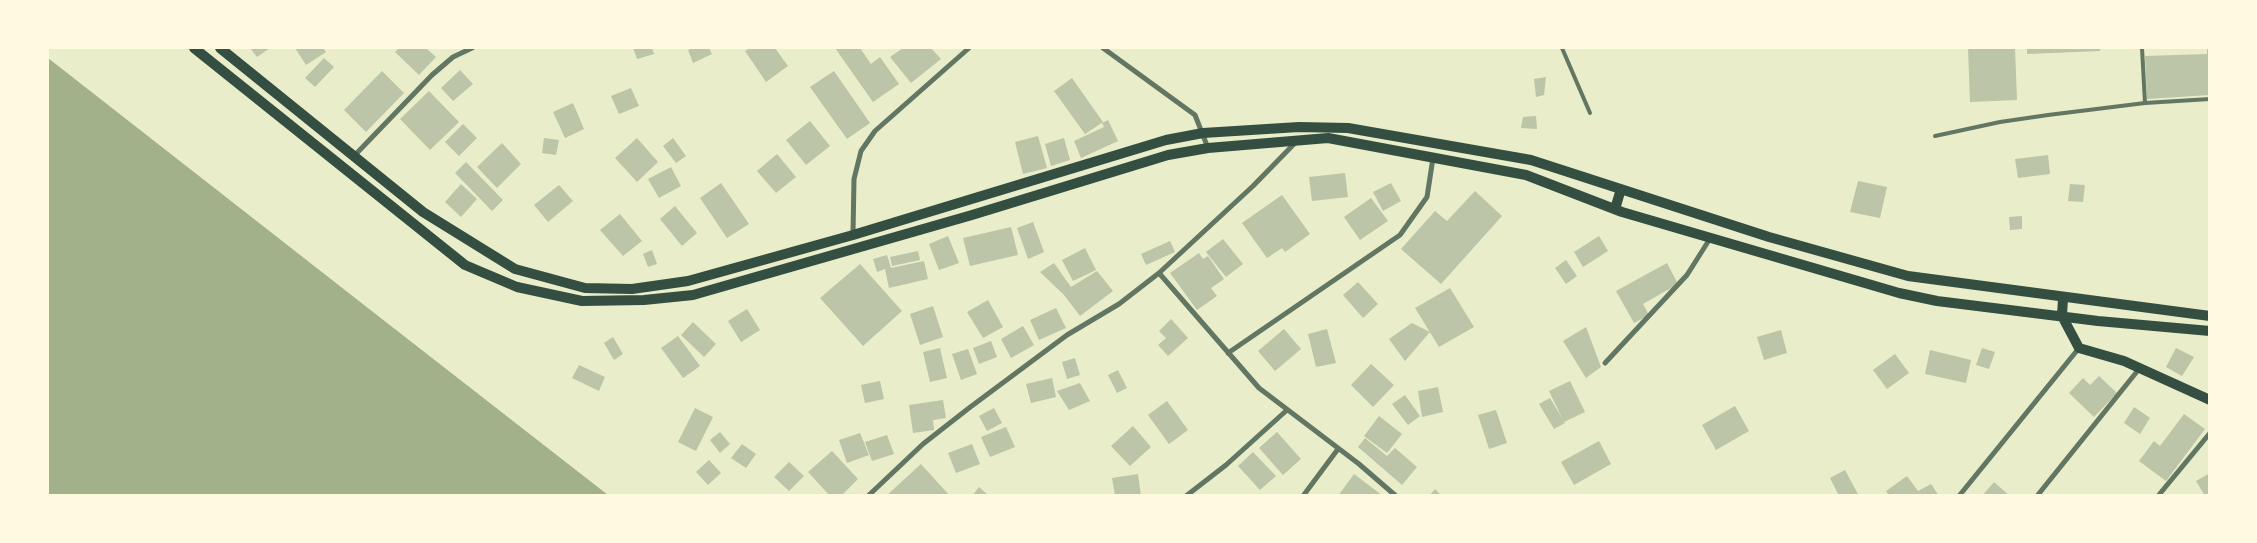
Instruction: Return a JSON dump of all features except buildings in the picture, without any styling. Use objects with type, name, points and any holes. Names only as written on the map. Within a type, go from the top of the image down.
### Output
[{"type":"main road","points":[[194,48],[466,264],[516,286],[582,301],[644,300],[693,295],[962,218],[1168,156],[1208,148],[1328,138],[1526,175],[1615,209],[1899,293],[1937,301],[2210,331]]},
{"type":"main road","points":[[224,48],[423,212],[515,269],[586,288],[632,289],[688,281],[853,235],[1166,140],[1203,133],[1300,127],[1348,128],[1531,160],[1768,237],[1908,276],[2210,316]]},
{"type":"main road","points":[[1615,209],[1621,189]]},
{"type":"main road","points":[[2063,298],[2062,316],[2079,348],[2124,361],[2210,400]]},
{"type":"street","points":[[354,156],[432,75],[453,57],[472,48]]},
{"type":"street","points":[[853,235],[854,179],[861,151],[874,130],[969,48]]},
{"type":"street","points":[[1103,48],[1195,115],[1208,148]]},
{"type":"street","points":[[868,496],[923,444],[969,408],[1068,335],[1119,304],[1159,273],[1253,186],[1298,140]]},
{"type":"street","points":[[1228,353],[1400,234],[1427,197],[1434,157]]},
{"type":"street","points":[[1605,363],[1687,275],[1711,237]]},
{"type":"street","points":[[1159,273],[1259,388],[1338,448],[1396,496]]},
{"type":"street","points":[[1959,496],[2079,348]]},
{"type":"street","points":[[2036,496],[2140,368]]},
{"type":"street","points":[[1186,496],[1226,465],[1287,410]]},
{"type":"street","points":[[2158,496],[2210,433]]},
{"type":"street","points":[[1303,496],[1338,448]]},
{"type":"lane","points":[[1562,48],[1590,113]]},
{"type":"lane","points":[[2142,48],[2145,103]]},
{"type":"lane","points":[[1935,136],[2000,122],[2145,103],[2210,99]]},
{"type":"shaded area","points":[[48,58],[382,319],[608,495],[48,495]]}]
